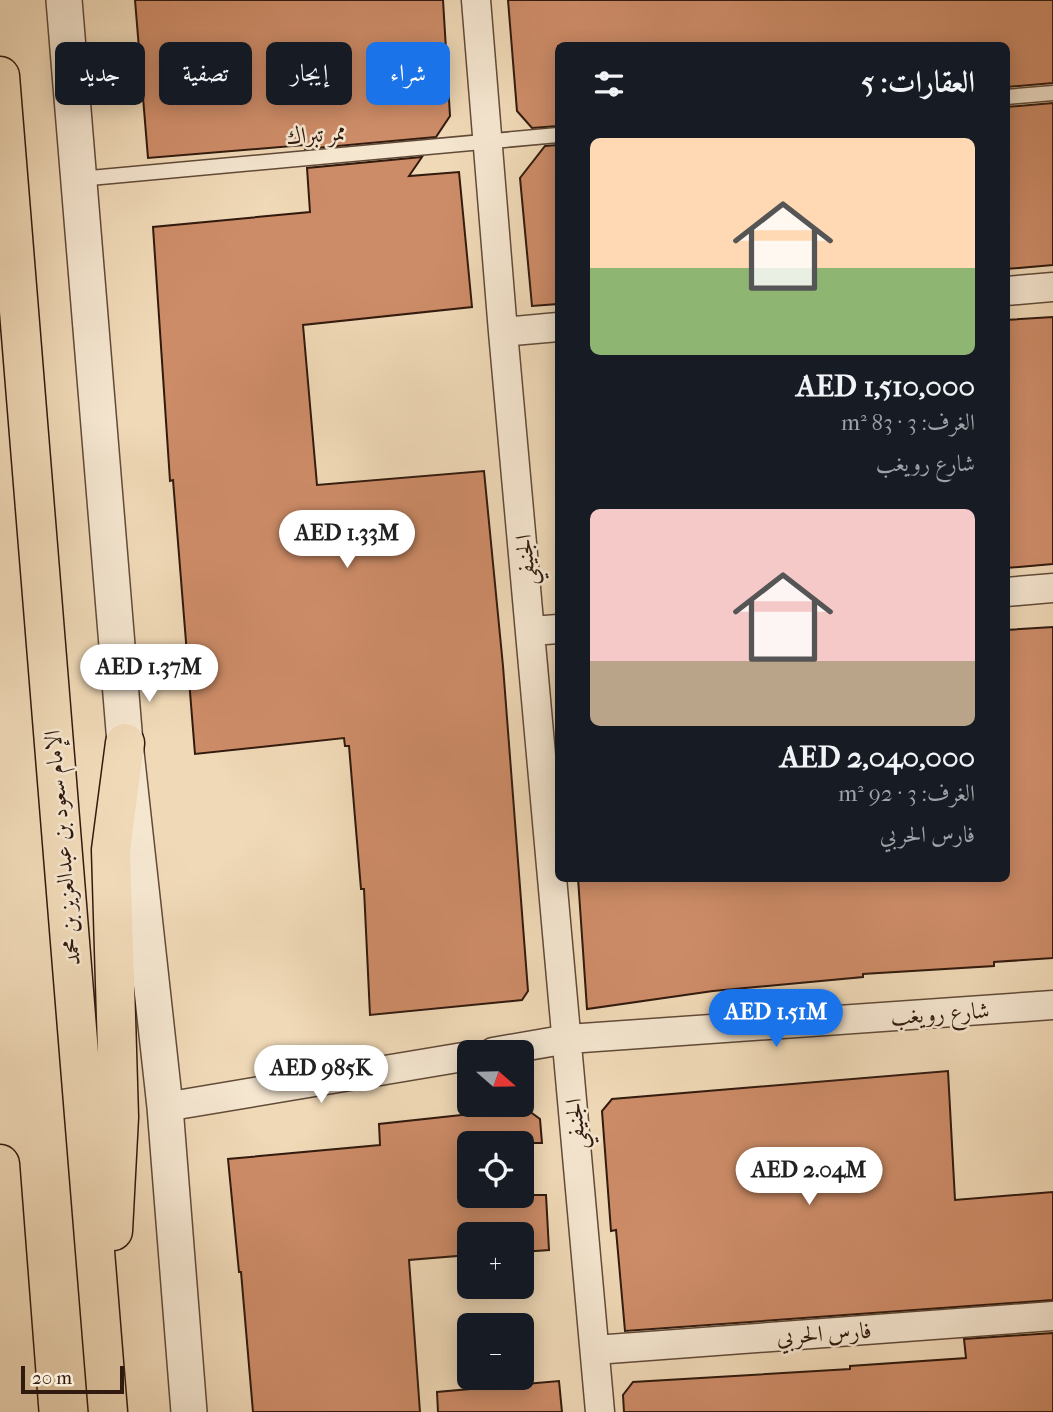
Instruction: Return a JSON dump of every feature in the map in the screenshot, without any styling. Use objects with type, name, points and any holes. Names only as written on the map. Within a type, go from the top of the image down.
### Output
[{"type":"main road","name":"الإمام سعود بن عبدالعزيز بن محمد","points":[[0,76],[107,1398]]},
{"type":"main road","points":[[107,1398],[119,1117],[111,850],[125,743]]},
{"type":"main road","points":[[0,1164],[19,1412]]},
{"type":"street","points":[[64,0],[125,743],[165,1107],[189,1412]]},
{"type":"street","name":"الجنيفي","points":[[476,0],[503,332],[545,630],[555,808]]},
{"type":"street","points":[[1010,291],[1053,287]]},
{"type":"street","points":[[503,332],[555,327]]},
{"type":"street","points":[[1010,592],[1053,588]]},
{"type":"street","name":"الجنيفي","points":[[559,882],[568,1039],[600,1412]]},
{"type":"street","name":"شارع رويغب","points":[[534,1045],[568,1039],[1053,1005]]},
{"type":"street","points":[[165,1107],[457,1058]]},
{"type":"street","name":"فارس الحربي","points":[[595,1350],[1053,1316]]},
{"type":"lane","points":[[1010,97],[1053,93]]},
{"type":"lane","name":"ممر تبراك","points":[[78,179],[555,135]]},
{"type":"building","points":[[135,0],[443,0],[446,42],[366,42],[366,105],[449,105],[450,116],[436,137],[305,149],[304,145],[148,158],[144,105],[145,42],[138,42]]},
{"type":"building","points":[[508,0],[1053,0],[1053,83],[1010,87],[1010,42],[555,42],[555,126],[532,128],[517,111]]},
{"type":"building","points":[[1053,103],[1053,265],[1010,269],[1010,107]]},
{"type":"building","points":[[555,145],[555,304],[532,306],[520,178],[545,146]]},
{"type":"building","points":[[422,157],[409,176],[459,172],[472,307],[303,325],[317,485],[484,471],[503,666],[528,991],[522,1000],[370,1015],[364,889],[361,889],[349,746],[345,746],[344,738],[195,754],[173,480],[170,481],[153,227],[310,212],[307,168]]},
{"type":"building","points":[[1053,317],[1053,564],[1010,568],[1010,320]]},
{"type":"building","points":[[1053,627],[1053,958],[994,962],[994,966],[863,974],[863,977],[713,991],[587,1009],[578,882],[1010,882],[1010,630]]},
{"type":"building","points":[[948,1071],[955,1200],[1053,1192],[1053,1300],[625,1331],[616,1230],[611,1231],[602,1111],[612,1099]]},
{"type":"building","points":[[457,1115],[534,1117],[534,1115],[540,1119],[542,1143],[534,1143],[534,1131],[457,1131],[457,1208],[534,1208],[534,1195],[546,1195],[549,1250],[534,1251],[534,1222],[457,1222],[457,1256],[409,1260],[420,1412],[253,1412],[228,1159],[380,1145],[379,1124]]},
{"type":"building","points":[[1053,1333],[1053,1412],[624,1412],[623,1395],[633,1382],[850,1369],[850,1366],[966,1358],[964,1339]]},
{"type":"building","points":[[559,1381],[562,1412],[438,1412],[437,1392],[534,1390],[534,1383]]}]
